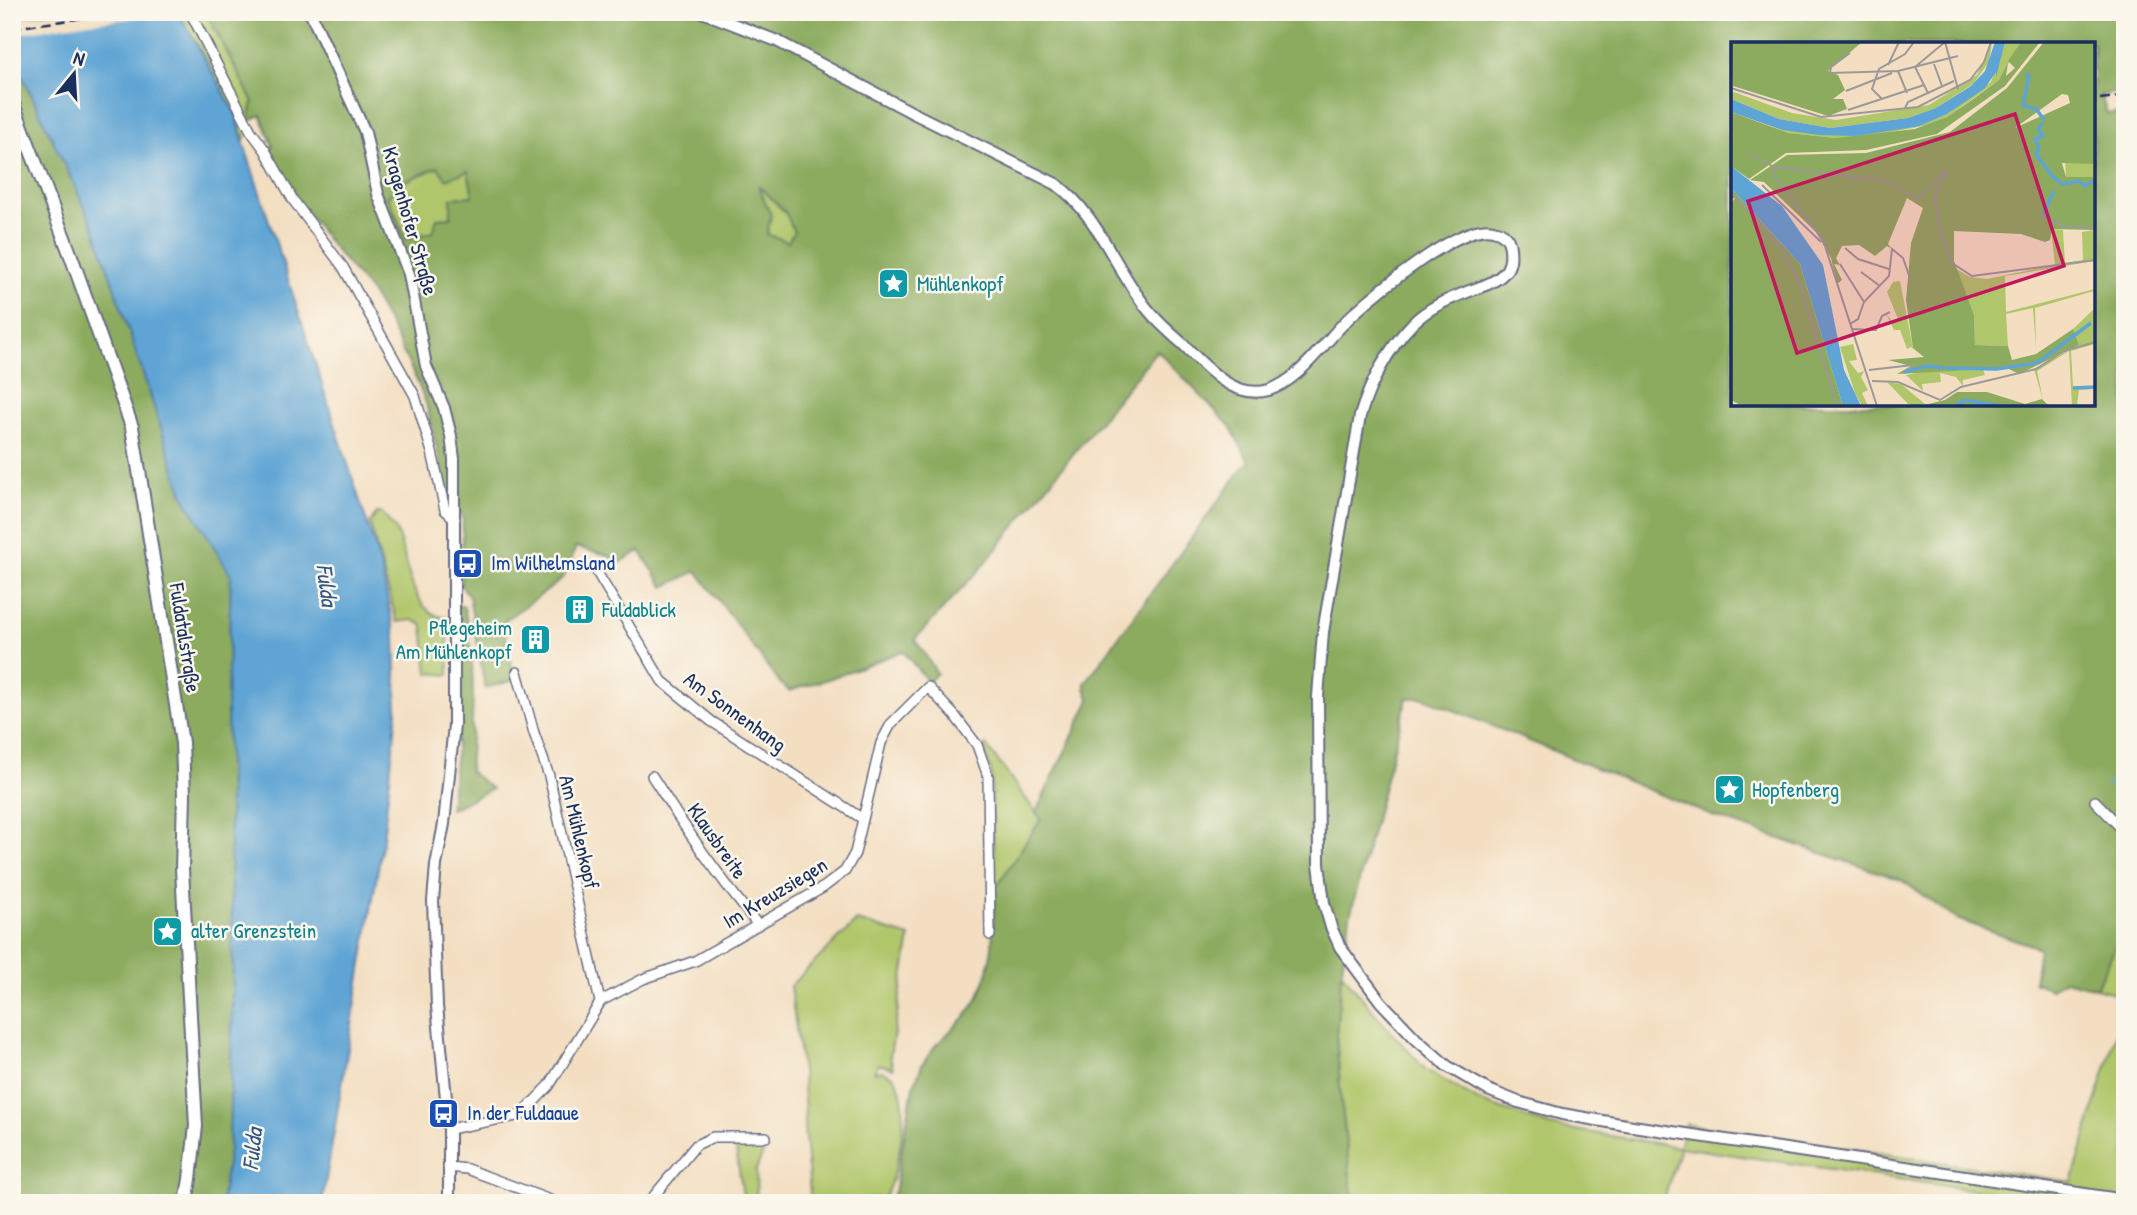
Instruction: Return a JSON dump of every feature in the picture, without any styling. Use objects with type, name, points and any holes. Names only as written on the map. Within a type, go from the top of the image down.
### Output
[{"type":"main road","name":"Fuldatalstraße","points":[[12,101],[132,427],[149,533],[182,743],[182,869],[196,1126],[186,1203]]},
{"type":"street","points":[[190,12],[251,131],[293,200],[343,267],[415,396],[432,452],[445,510],[455,519]]},
{"type":"street","name":"Kragenhofer Straße","points":[[310,12],[365,132],[378,194],[409,274],[426,366],[443,408],[454,459],[454,725],[433,901],[438,1006],[449,1129]]},
{"type":"street","points":[[702,12],[777,41],[1056,184],[1082,209],[1141,301],[1158,321],[1217,377],[1236,387],[1261,391],[1277,386],[1296,375],[1352,315],[1427,256],[1468,233],[1484,229],[1502,233],[1510,245],[1511,259],[1506,271],[1488,284],[1438,304],[1414,322],[1402,335],[1373,382],[1360,416],[1323,632],[1318,697],[1319,864],[1324,903],[1340,947],[1381,1002],[1416,1039],[1447,1066],[1488,1090],[1518,1102],[1562,1114],[1626,1125],[2125,1200]]},
{"type":"street","name":"Am Sonnenhang","points":[[594,569],[662,681],[711,721],[863,818]]},
{"type":"street","name":"Am Mühlenkopf","points":[[517,672],[549,776],[600,1002]]},
{"type":"street","name":"Im Kreuzsiegen","points":[[600,1002],[643,979],[695,961],[824,887],[845,871],[855,853],[881,743],[891,724],[928,687],[977,745],[988,776],[990,935]]},
{"type":"street","name":"Klausbreite","points":[[652,776],[709,864],[758,925]]},
{"type":"street","points":[[2095,801],[2125,832]]},
{"type":"street","points":[[449,1203],[449,1129],[521,1115],[549,1086],[600,1002]]},
{"type":"street","points":[[648,1203],[696,1145],[713,1137],[766,1137]]},
{"type":"street","points":[[448,1167],[467,1169],[558,1203]]},
{"type":"green space","points":[[175,12],[206,12],[253,102],[244,141],[236,114],[183,20]]},
{"type":"green space","points":[[206,12],[2125,12],[2125,91],[2101,95],[2107,114],[2125,112],[2125,926],[2096,988],[2064,980],[2051,989],[2034,982],[2039,948],[1957,919],[1901,880],[1715,817],[1424,698],[1407,698],[1350,916],[1342,969],[1336,1034],[1353,1203],[889,1203],[894,1192],[913,1087],[922,1065],[935,1046],[966,1016],[979,996],[988,971],[992,947],[995,889],[1041,819],[1036,812],[1090,700],[1085,683],[1244,466],[1250,463],[1230,426],[1157,350],[981,568],[915,639],[937,673],[928,682],[903,651],[789,691],[779,682],[697,571],[664,587],[640,551],[619,563],[607,555],[576,547],[563,577],[505,620],[515,680],[485,688],[469,596],[461,586],[463,519],[446,487],[426,403],[417,381],[370,291],[296,198],[269,150],[273,146],[261,115],[249,122],[253,102]],"holes":[[[438,167],[446,179],[468,171],[473,196],[451,198],[451,217],[437,218],[433,232],[405,238],[388,196],[401,183]],[[758,185],[786,213],[794,232],[788,242],[767,234],[771,215]]]},
{"type":"green space","points":[[12,54],[95,229],[184,497],[231,575],[227,705],[233,970],[229,1151],[221,1203],[12,1203]]},
{"type":"green space","points":[[438,167],[460,175],[468,170],[473,196],[434,232],[405,238],[388,196],[401,183]]},
{"type":"green space","points":[[757,183],[786,213],[794,232],[788,242],[767,234]]},
{"type":"green space","points":[[377,513],[382,513],[396,531],[412,583],[424,607],[447,618],[449,675],[428,673],[423,625],[413,620],[397,622],[370,523]]},
{"type":"green space","points":[[457,604],[464,607],[471,648],[473,709],[469,771],[492,789],[450,809],[459,720]]},
{"type":"green space","points":[[986,745],[1041,819],[995,889],[991,770],[983,747]]},
{"type":"green space","points":[[857,921],[910,937],[890,1056],[893,1068],[878,1064],[874,1072],[882,1071],[893,1076],[899,1087],[902,1136],[895,1170],[885,1197],[869,1199],[884,1198],[882,1203],[811,1203],[802,1071],[790,986]]},
{"type":"green space","points":[[2125,926],[2125,996],[2096,988]]},
{"type":"green space","points":[[1341,972],[1425,1069],[1479,1101],[1550,1126],[1679,1147],[1686,1124],[2072,1182],[2125,1004],[2125,1203],[2062,1203],[1680,1147],[1663,1203],[1353,1203],[1336,1034]]},
{"type":"green space","points":[[747,1141],[765,1148],[756,1170],[757,1203],[744,1203],[735,1143]]},
{"type":"water","name":"Fulda","points":[[12,12],[175,12],[183,20],[236,114],[380,563],[395,635],[397,712],[383,839],[322,1203],[221,1203],[229,1151],[233,970],[227,705],[231,575],[184,497],[95,229],[12,54]]},
{"type":"pier","points":[[55,12],[180,13],[71,25],[12,35],[12,19]]},
{"type":"waterway","points":[[2106,786],[2119,778],[2125,767]]},
{"type":"railway","points":[[12,28],[127,12]]},
{"type":"railway","points":[[2100,99],[2125,96]]},
{"type":"place","name":"Mühlenkopf","points":[[894,284]]},
{"type":"place","name":"Im Wilhelmsland","points":[[468,563]]},
{"type":"place","name":"Fuldablick","points":[[579,610]]},
{"type":"place","name":"Pflegeheim Am Mühlenkopf","points":[[535,640]]},
{"type":"place","name":"Hopfenberg","points":[[1729,790]]},
{"type":"place","name":"alter Grenzstein","points":[[168,931]]},
{"type":"place","name":"In der Fuldaaue","points":[[444,1113]]}]
